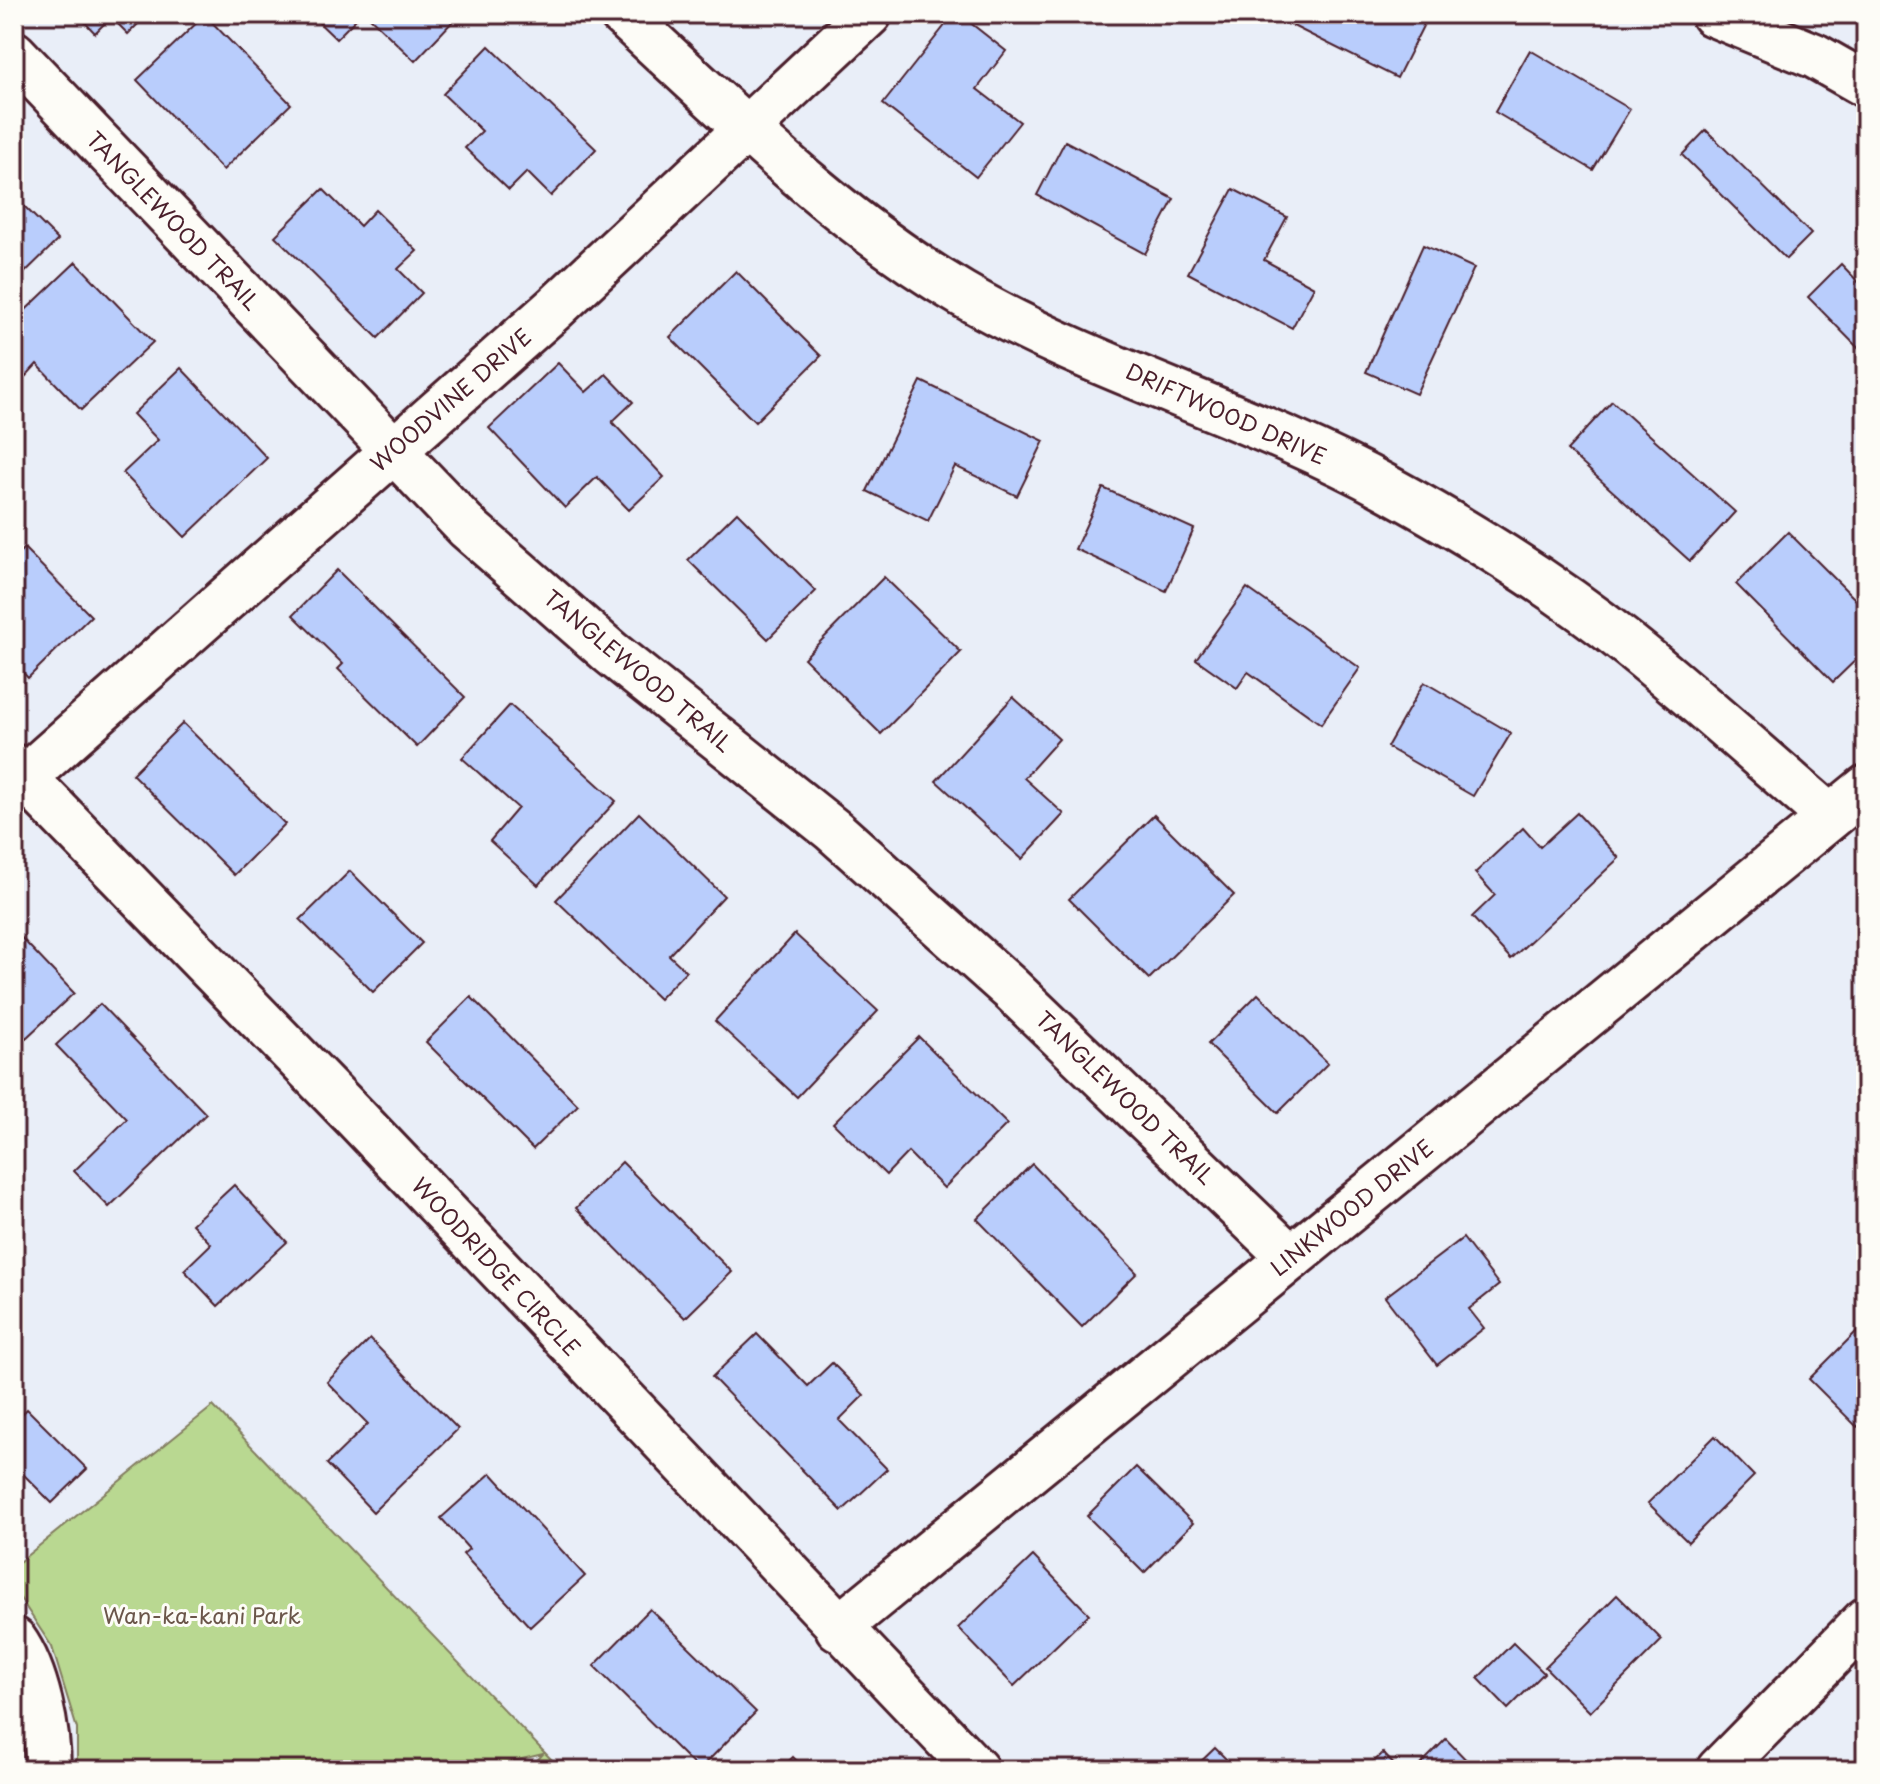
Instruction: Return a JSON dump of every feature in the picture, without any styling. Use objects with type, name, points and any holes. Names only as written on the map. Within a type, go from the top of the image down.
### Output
[{"type":"street","name":"DRIFTWOOD DRIVE","points":[[622,14],[847,215],[960,292],[1025,327],[1305,447],[1389,489],[1537,577],[1629,645],[1830,817]]},
{"type":"street","name":"WOODVINE DRIVE","points":[[19,772],[555,308],[869,14]]},
{"type":"street","points":[[1713,14],[1815,56],[1866,85]]},
{"type":"street","name":"TANGLEWOOD TRAIL","points":[[14,54],[468,528],[611,653],[833,830],[986,967],[1291,1258]]},
{"type":"street","name":"WOODRIDGE CIRCLE","points":[[19,772],[357,1119],[976,1770]]},
{"type":"street","name":"LINKWOOD DRIVE","points":[[838,1628],[1866,788]]},
{"type":"street","points":[[1719,1770],[1866,1620]]},
{"type":"street","points":[[14,1640],[27,1658],[48,1745],[48,1770]]},
{"type":"green space","name":"Wan-ka-kani Park","points":[[213,1406],[562,1770],[528,1770],[543,1754],[476,1770],[77,1770],[77,1729],[52,1647],[14,1589],[14,1566]]},
{"type":"building","points":[[77,14],[148,14],[128,34],[111,17],[95,33]]},
{"type":"building","points":[[310,14],[361,14],[336,39]]},
{"type":"building","points":[[366,14],[450,14],[455,19],[415,61]]},
{"type":"building","points":[[954,14],[959,14],[1006,51],[977,89],[1020,122],[976,177],[883,104]]},
{"type":"building","points":[[1300,14],[1429,14],[1397,78],[1293,26]]},
{"type":"building","points":[[205,15],[291,104],[223,170],[137,80]]},
{"type":"building","points":[[489,46],[596,149],[551,196],[527,172],[509,190],[465,148],[482,131],[443,94]]},
{"type":"building","points":[[1530,50],[1630,109],[1593,170],[1495,112]]},
{"type":"building","points":[[1706,130],[1811,234],[1786,259],[1682,155]]},
{"type":"building","points":[[1065,141],[1174,199],[1145,254],[1037,195]]},
{"type":"building","points":[[323,189],[360,226],[375,210],[417,251],[398,269],[422,293],[378,338],[275,236]]},
{"type":"building","points":[[1233,189],[1287,217],[1264,260],[1314,287],[1292,328],[1188,273]]},
{"type":"building","points":[[14,196],[58,240],[14,283]]},
{"type":"building","points":[[1423,245],[1474,268],[1416,394],[1366,372]]},
{"type":"building","points":[[76,262],[153,342],[81,410],[37,364],[26,376],[14,363],[14,321]]},
{"type":"building","points":[[1841,264],[1866,290],[1866,356],[1808,297]]},
{"type":"building","points":[[736,271],[821,356],[755,422],[670,337]]},
{"type":"building","points":[[558,363],[586,392],[606,374],[633,402],[612,422],[664,477],[629,510],[597,477],[565,508],[489,428]]},
{"type":"building","points":[[181,368],[267,458],[185,537],[123,473],[158,440],[133,414]]},
{"type":"building","points":[[921,381],[1044,441],[1017,496],[955,466],[928,521],[867,491]]},
{"type":"building","points":[[1612,401],[1735,512],[1690,561],[1567,450]]},
{"type":"building","points":[[1103,488],[1194,529],[1166,591],[1075,549]]},
{"type":"building","points":[[737,512],[816,591],[768,639],[688,560]]},
{"type":"building","points":[[1788,532],[1866,610],[1866,650],[1833,682],[1736,584]]},
{"type":"building","points":[[24,548],[91,616],[28,678],[14,663],[14,558]]},
{"type":"building","points":[[337,570],[465,697],[417,747],[338,669],[343,664],[293,615]]},
{"type":"building","points":[[884,577],[961,652],[881,734],[804,658]]},
{"type":"building","points":[[1247,588],[1360,668],[1321,724],[1248,672],[1237,688],[1196,659]]},
{"type":"building","points":[[1424,682],[1511,733],[1473,796],[1387,747]]},
{"type":"building","points":[[1013,697],[1059,739],[1024,778],[1064,814],[1022,859],[936,781]]},
{"type":"building","points":[[510,705],[616,801],[538,885],[490,841],[518,808],[462,758]]},
{"type":"building","points":[[183,723],[285,824],[234,875],[132,774]]},
{"type":"building","points":[[639,813],[724,896],[669,955],[686,971],[659,999],[556,900]]},
{"type":"building","points":[[1577,813],[1619,858],[1511,959],[1472,917],[1495,895],[1475,873],[1523,828],[1540,847]]},
{"type":"building","points":[[1154,815],[1234,895],[1149,979],[1069,899]]},
{"type":"building","points":[[350,871],[422,943],[373,992],[300,920]]},
{"type":"building","points":[[1866,905],[1866,925],[1856,913]]},
{"type":"building","points":[[14,930],[74,993],[26,1038],[14,1026]]},
{"type":"building","points":[[795,934],[878,1011],[797,1097],[715,1021]]},
{"type":"building","points":[[1258,994],[1328,1063],[1278,1113],[1208,1044]]},
{"type":"building","points":[[471,997],[578,1105],[533,1149],[426,1042]]},
{"type":"building","points":[[100,1004],[206,1114],[109,1207],[74,1171],[127,1119],[56,1045]]},
{"type":"building","points":[[919,1037],[1007,1124],[944,1188],[908,1152],[886,1175],[833,1123]]},
{"type":"building","points":[[622,1162],[732,1272],[685,1318],[576,1208]]},
{"type":"building","points":[[1032,1164],[1137,1273],[1082,1327],[977,1219]]},
{"type":"building","points":[[234,1185],[287,1242],[218,1306],[184,1270],[211,1244],[192,1224]]},
{"type":"building","points":[[1463,1238],[1499,1285],[1469,1309],[1484,1328],[1437,1365],[1385,1297]]},
{"type":"building","points":[[1866,1322],[1866,1419],[1857,1427],[1809,1379]]},
{"type":"building","points":[[757,1334],[808,1386],[832,1363],[864,1395],[839,1420],[887,1469],[842,1511],[712,1377]]},
{"type":"building","points":[[370,1339],[458,1429],[373,1512],[327,1464],[368,1424],[327,1382]]},
{"type":"building","points":[[27,1409],[87,1469],[52,1503],[22,1473],[14,1481],[14,1422]]},
{"type":"building","points":[[1715,1436],[1754,1476],[1688,1542],[1648,1503]]},
{"type":"building","points":[[1136,1467],[1193,1523],[1144,1573],[1087,1516]]},
{"type":"building","points":[[491,1473],[585,1576],[530,1627],[463,1554],[469,1549],[441,1518]]},
{"type":"building","points":[[1033,1556],[1089,1614],[1014,1686],[958,1628]]},
{"type":"building","points":[[1617,1595],[1662,1640],[1590,1712],[1545,1667]]},
{"type":"building","points":[[650,1609],[756,1712],[699,1770],[594,1666]]},
{"type":"building","points":[[1513,1643],[1544,1673],[1508,1709],[1478,1678]]},
{"type":"building","points":[[1446,1739],[1476,1770],[1415,1770]]},
{"type":"building","points":[[1215,1748],[1237,1770],[1192,1770]]},
{"type":"building","points":[[1383,1753],[1399,1770],[1365,1770]]},
{"type":"building","points":[[793,1757],[806,1770],[780,1770]]}]
